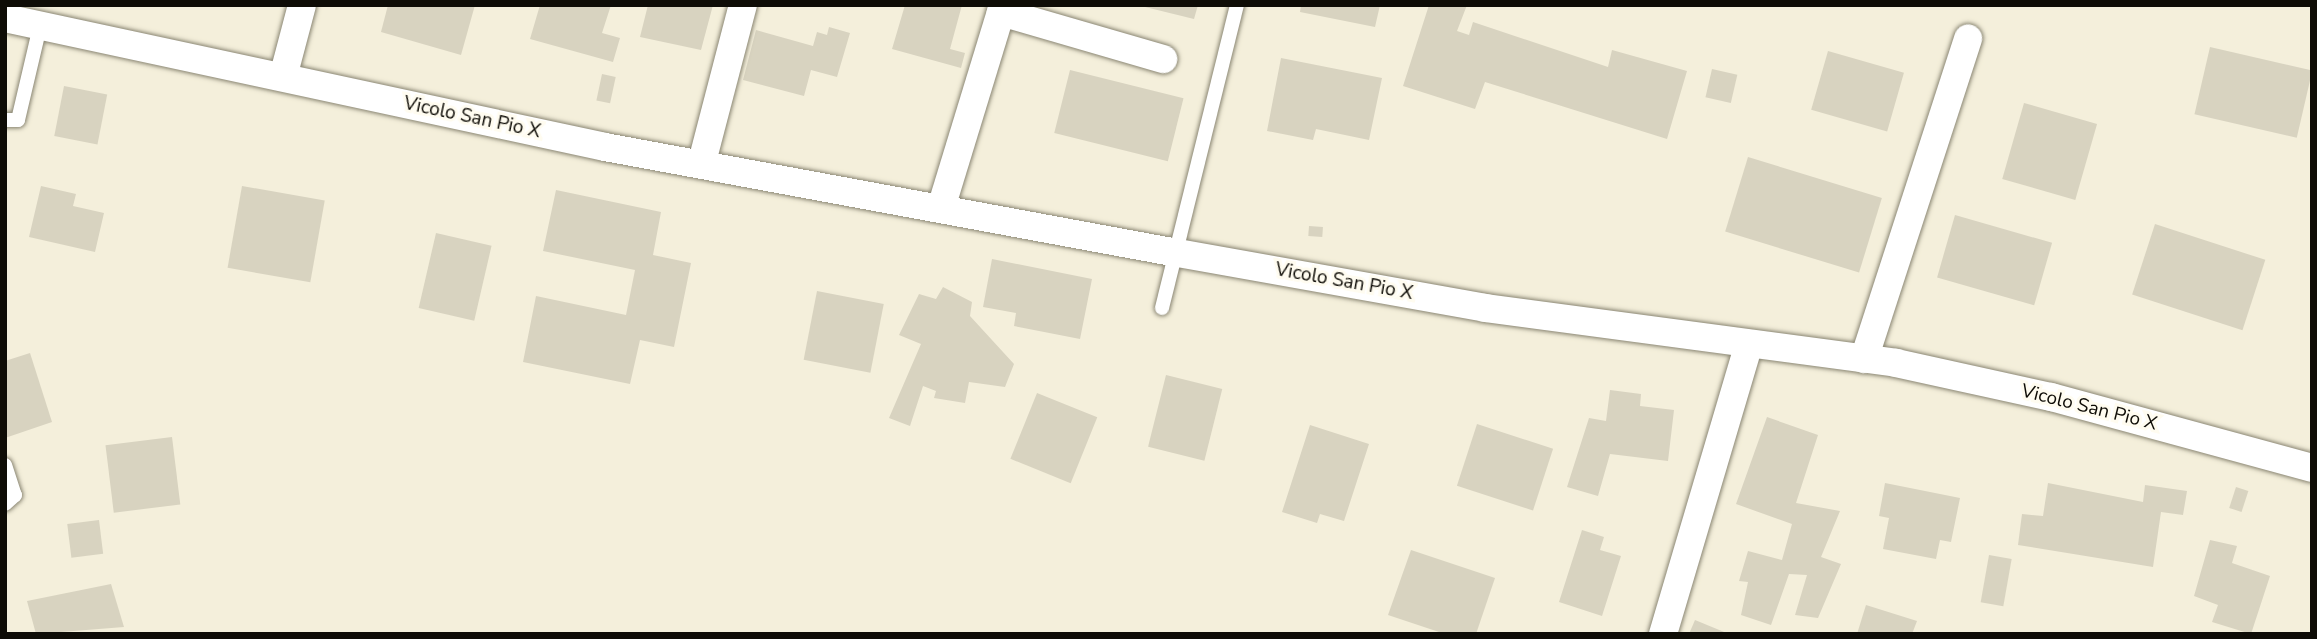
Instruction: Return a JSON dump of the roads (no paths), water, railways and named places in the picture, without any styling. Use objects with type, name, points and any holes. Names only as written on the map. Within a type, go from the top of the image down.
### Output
[{"type":"street","points":[[283,77],[302,5]]},
{"type":"street","points":[[702,162],[743,5]]},
{"type":"street","points":[[941,208],[1002,9],[1163,59]]},
{"type":"street","name":"Vicolo San Pio X","points":[[5,18],[702,162],[1172,252],[1485,308],[1864,359],[2051,397],[2312,468]]},
{"type":"street","points":[[1864,359],[1968,38]]},
{"type":"street","points":[[1663,634],[1749,344]]},
{"type":"lane","points":[[1162,308],[1172,252],[1237,5]]},
{"type":"lane","points":[[5,120],[19,120],[40,26]]},
{"type":"lane","points":[[5,465],[15,495],[5,504]]}]
